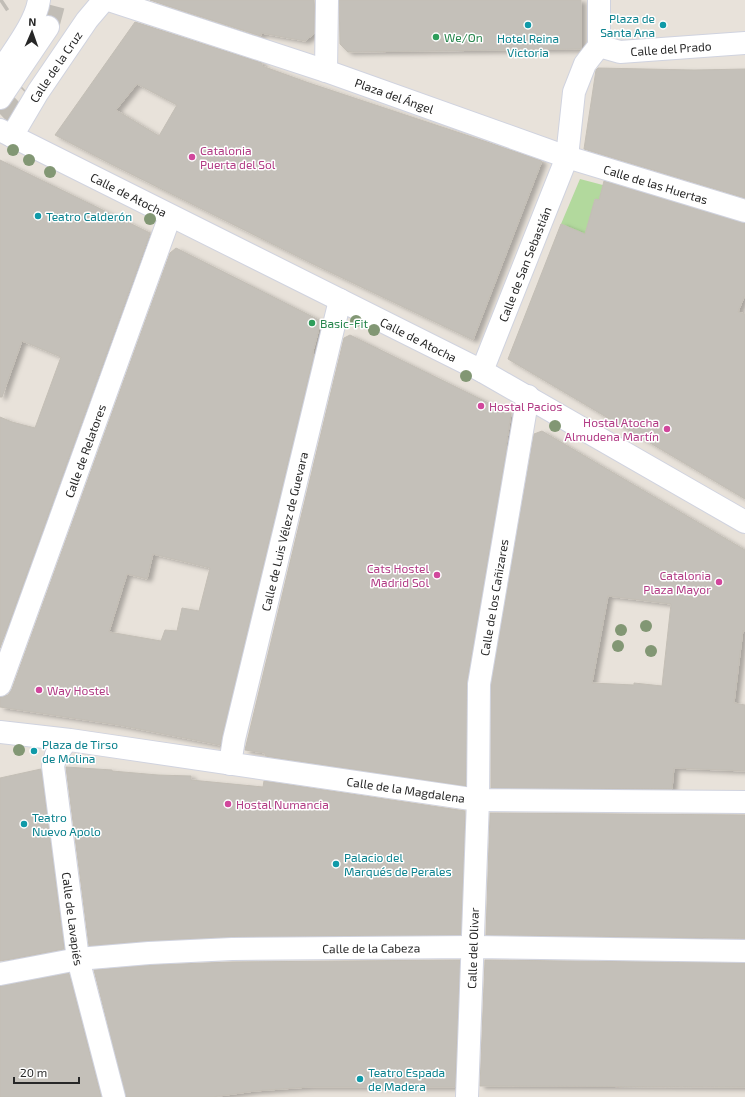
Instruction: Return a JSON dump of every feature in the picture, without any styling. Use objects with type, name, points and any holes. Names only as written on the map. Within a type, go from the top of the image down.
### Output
[{"type":"street","points":[[0,73],[31,22],[39,0]]},
{"type":"street","points":[[25,90],[78,9],[103,0]]},
{"type":"street","name":"Calle de la Cruz","points":[[6,133],[38,92],[87,20],[103,0]]},
{"type":"street","name":"Plaza del Ángel","points":[[109,0],[326,71],[567,157]]},
{"type":"street","points":[[326,71],[327,0]]},
{"type":"street","points":[[567,157],[574,92],[585,64],[599,46],[599,0]]},
{"type":"street","points":[[0,98],[48,27]]},
{"type":"street","name":"Calle del Prado","points":[[599,46],[620,52],[745,43]]},
{"type":"street","name":"Calle de Atocha","points":[[6,133],[482,371],[528,396],[745,522]]},
{"type":"street","name":"Calle de las Huertas","points":[[567,157],[745,211]]},
{"type":"street","name":"Calle de San Sebastián","points":[[482,371],[567,157]]},
{"type":"street","name":"Calle de Relatores","points":[[0,685],[170,216]]},
{"type":"street","name":"Calle de Luis Vélez de Guevara","points":[[230,764],[236,732],[340,300]]},
{"type":"street","name":"Calle de los Cañizares","points":[[478,800],[479,684],[528,396]]},
{"type":"street","points":[[0,732],[69,740]]},
{"type":"street","name":"Calle de la Magdalena","points":[[69,740],[478,800],[745,802]]},
{"type":"street","name":"Calle de Lavapiés","points":[[69,740],[56,755],[53,766],[78,960],[114,1097]]},
{"type":"street","name":"Calle del Olivar","points":[[467,1097],[478,800]]},
{"type":"street","name":"Calle de la Cabeza","points":[[0,974],[78,960],[149,953],[232,949],[473,947],[745,951]]},
{"type":"green space","points":[[580,179],[637,194],[599,200],[595,199],[589,236],[561,224]]},
{"type":"building","points":[[150,0],[314,0],[314,34],[305,41],[261,33],[261,36]]},
{"type":"building","points":[[339,0],[581,0],[581,49],[348,52],[340,44]]},
{"type":"building","points":[[135,22],[262,63],[262,66],[309,83],[542,161],[473,340],[313,264],[55,135]],"holes":[[[137,84],[177,105],[159,136],[116,110]]]},
{"type":"building","points":[[598,68],[694,70],[745,69],[745,198],[584,149],[596,70]]},
{"type":"building","points":[[0,160],[150,233],[0,648],[0,417],[35,428],[61,357],[22,341],[2,397],[0,397]]},
{"type":"building","points":[[604,181],[745,223],[745,295],[738,312],[745,314],[745,499],[508,359],[561,224],[585,234],[595,199],[599,200]]},
{"type":"building","points":[[176,248],[321,321],[220,745],[118,725],[0,707],[0,697],[8,695],[12,689],[170,253]],"holes":[[[153,554],[210,568],[199,611],[182,608],[177,631],[165,630],[161,641],[109,632],[127,574],[147,579]]]},
{"type":"building","points":[[350,335],[511,414],[507,446],[467,682],[466,786],[265,756],[265,753],[245,750],[344,338]]},
{"type":"building","points":[[542,431],[745,550],[745,632],[743,630],[734,703],[745,705],[745,771],[674,768],[672,789],[491,788],[491,685],[534,434]],"holes":[[[608,596],[671,604],[662,686],[634,683],[634,685],[592,683]]]},
{"type":"building","points":[[66,767],[158,775],[191,776],[191,780],[263,787],[264,781],[465,811],[461,935],[231,937],[148,941],[89,946]]},
{"type":"building","name":"Teatro Nuevo Apolo","points":[[41,769],[64,949],[0,961],[0,778]]},
{"type":"building","points":[[490,813],[745,815],[745,938],[486,935]]},
{"type":"building","points":[[460,960],[455,1087],[309,1087],[255,1091],[212,1097],[126,1097],[94,970],[150,965],[232,962]]},
{"type":"building","points":[[485,960],[745,963],[745,1087],[480,1086]]},
{"type":"building","points":[[69,973],[101,1097],[0,1097],[0,986]]},
{"type":"tunnel","points":[[48,27],[55,1],[53,0]]},
{"type":"tunnel","points":[[0,114],[25,90]]},
{"type":"place","name":"Hotel Reina Victoria","points":[[528,25]]},
{"type":"place","name":"Plaza de Santa Ana","points":[[663,25]]},
{"type":"place","name":"We/On","points":[[436,37]]},
{"type":"place","name":"Catalonia Puerta del Sol","points":[[192,157]]},
{"type":"place","name":"Teatro Calderón","points":[[38,216]]},
{"type":"place","name":"Basic-Fit","points":[[312,323]]},
{"type":"place","name":"Hostal Pacios","points":[[481,406]]},
{"type":"place","name":"Hostal Atocha Almudena Martín","points":[[667,429]]},
{"type":"place","name":"Cats Hostel Madrid Sol","points":[[437,575]]},
{"type":"place","name":"Catalonia Plaza Mayor","points":[[719,582]]},
{"type":"place","name":"Way Hostel","points":[[39,690]]},
{"type":"place","name":"Plaza de Tirso de Molina","points":[[34,751]]},
{"type":"place","name":"Hostal Numancia","points":[[228,804]]},
{"type":"place","name":"Teatro Nuevo Apolo","points":[[24,824]]},
{"type":"place","name":"Palacio del Marqués de Perales","points":[[336,864]]},
{"type":"place","name":"Teatro Espada de Madera","points":[[360,1079]]}]
